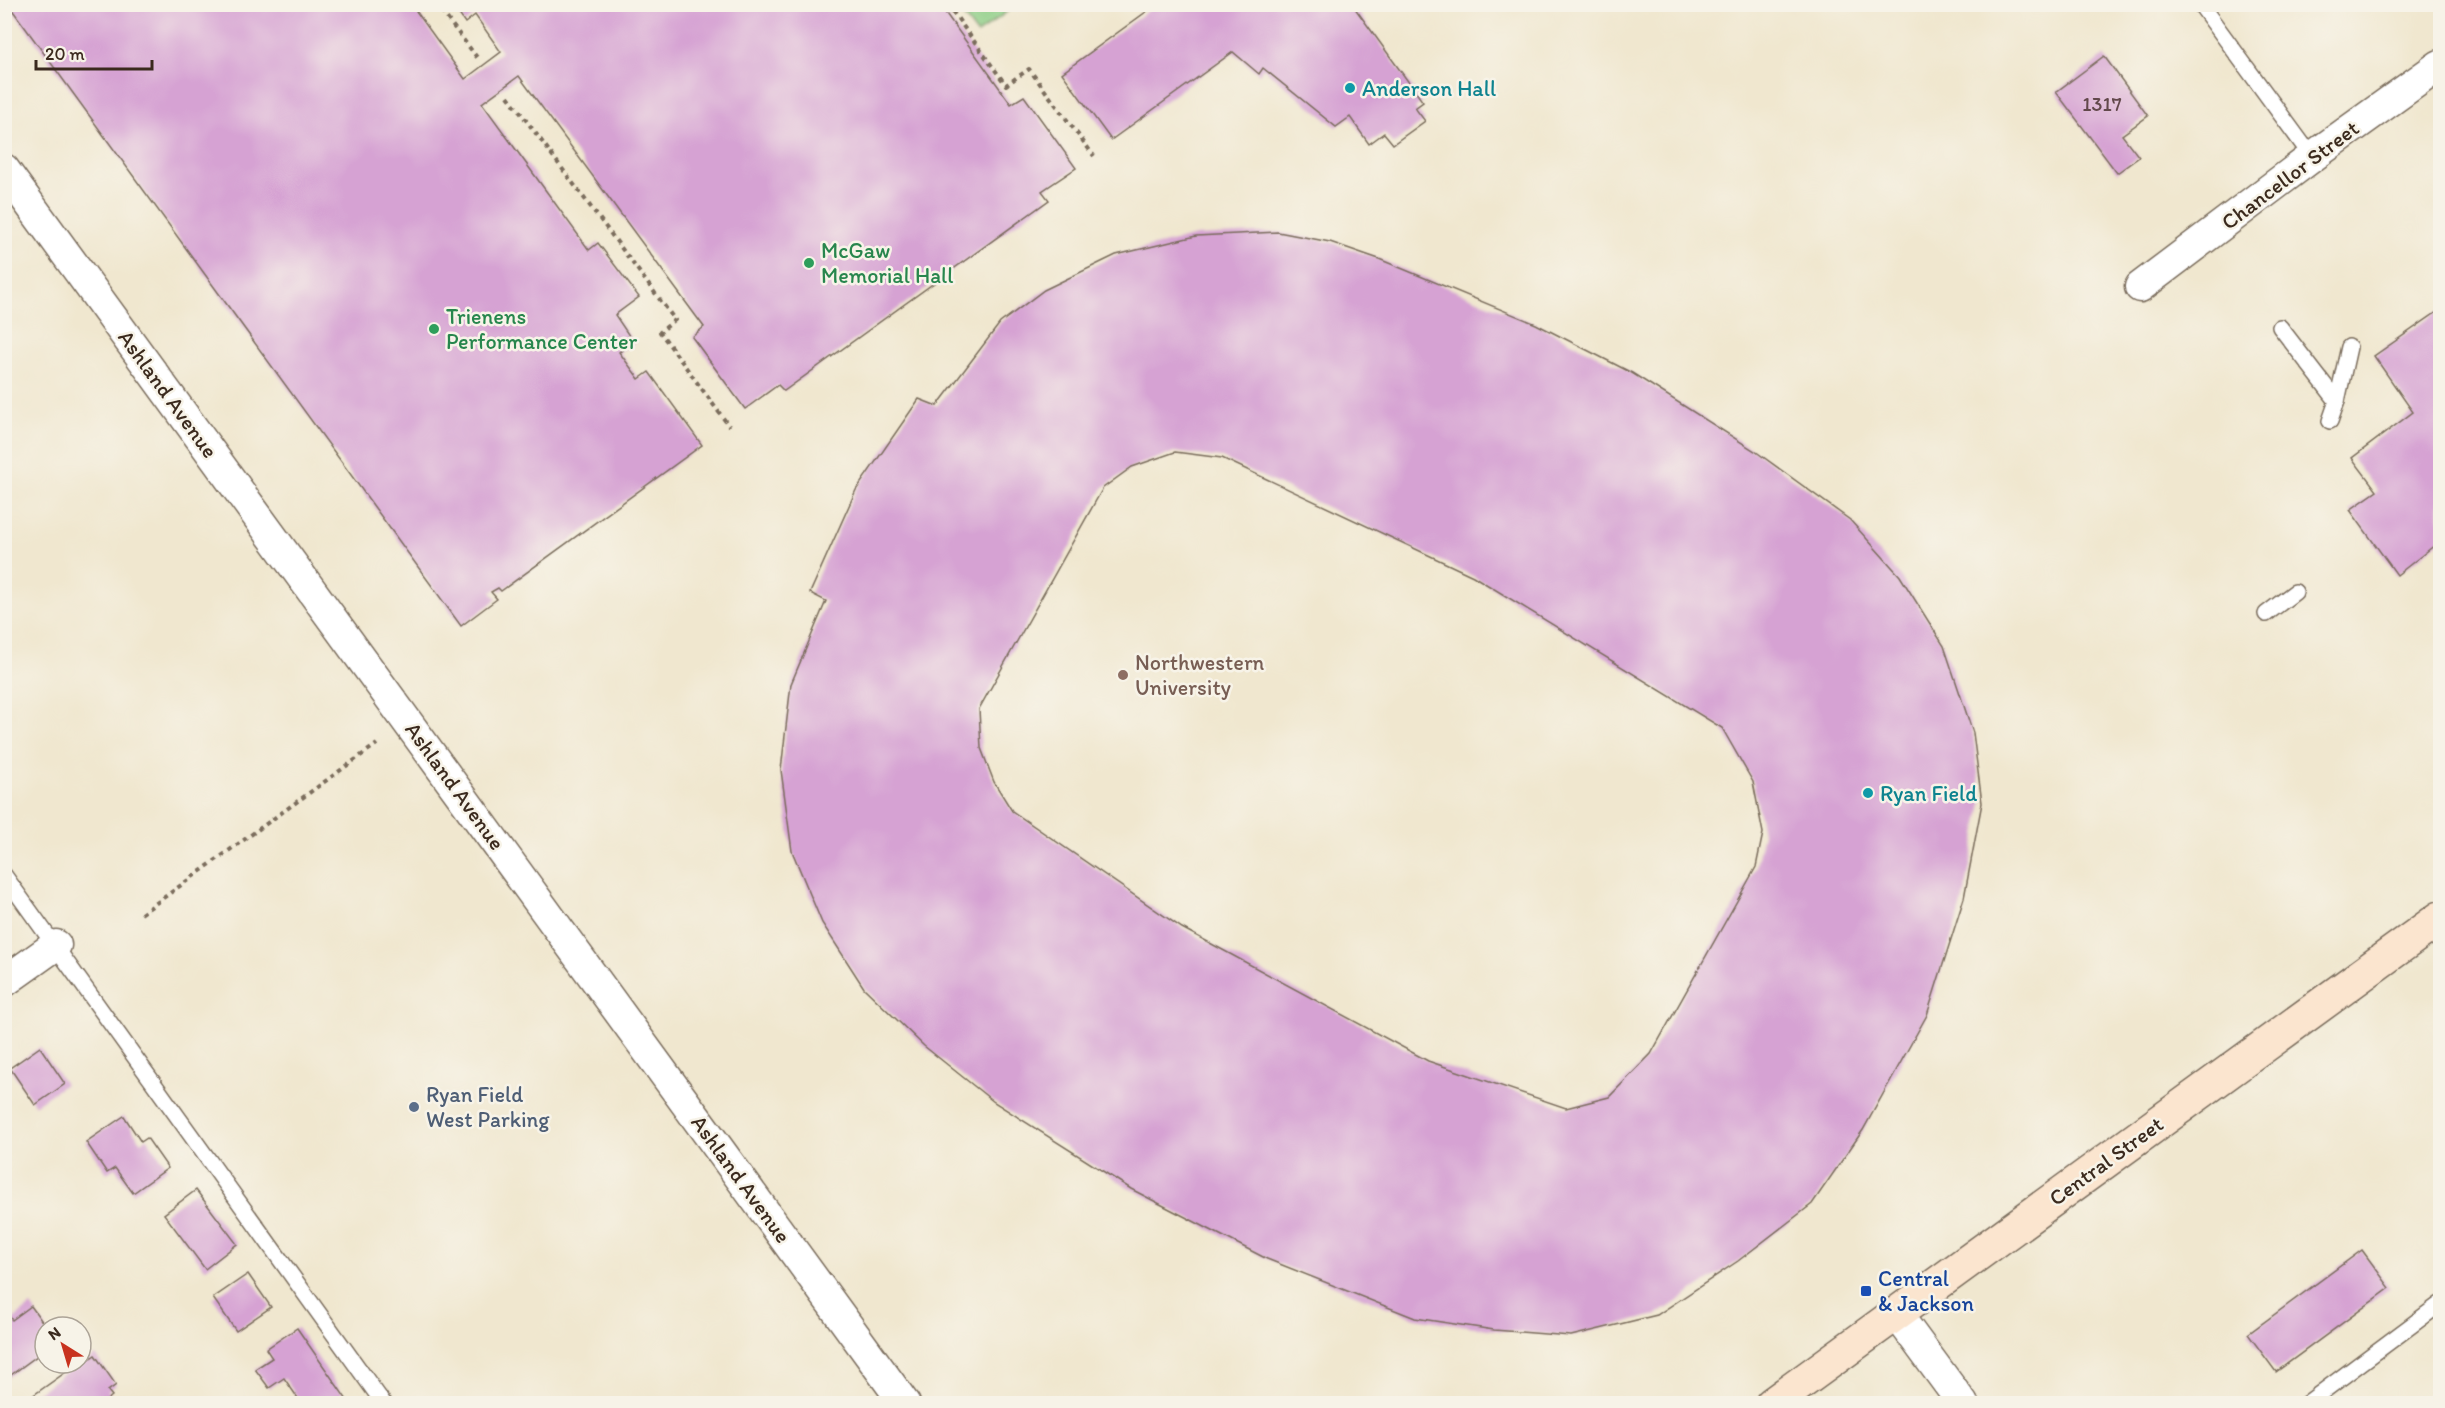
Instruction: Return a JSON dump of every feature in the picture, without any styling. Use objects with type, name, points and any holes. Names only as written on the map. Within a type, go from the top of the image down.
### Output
[{"type":"main road","name":"Central Street","points":[[1772,1404],[2440,918]]},
{"type":"street","name":"Chancellor Street","points":[[2140,287],[2312,157],[2440,65]]},
{"type":"street","name":"Ashland Avenue","points":[[4,169],[905,1404]]},
{"type":"street","points":[[4,982],[56,945]]},
{"type":"street","points":[[1896,1313],[1964,1404]]},
{"type":"lane","points":[[2200,4],[2312,157]]},
{"type":"lane","points":[[2280,327],[2337,401]]},
{"type":"lane","points":[[2330,421],[2337,401],[2349,347]]},
{"type":"lane","points":[[2266,614],[2295,592]]},
{"type":"lane","points":[[4,875],[384,1404]]},
{"type":"lane","points":[[2306,1404],[2440,1304]]},
{"type":"path","points":[[436,4],[479,60]]},
{"type":"path","points":[[946,4],[1006,85],[1029,69],[1094,156]]},
{"type":"path","points":[[508,96],[675,320],[660,332],[729,426]]},
{"type":"path","points":[[141,914],[377,744]]},
{"type":"green space","points":[[955,5],[1016,5],[977,34]]},
{"type":"building","points":[[8,4],[411,4],[465,79],[501,52],[475,15],[465,23],[452,4],[939,4],[1011,104],[1024,96],[1076,168],[1042,191],[1049,200],[784,391],[778,385],[745,409],[692,337],[704,327],[519,76],[482,103],[589,250],[598,243],[639,297],[615,315],[634,343],[619,352],[639,379],[649,372],[702,445],[501,591],[498,588],[491,592],[497,599],[461,626]]},
{"type":"building","name":"Anderson Hall","points":[[1157,4],[1352,4],[1423,102],[1415,108],[1425,121],[1393,144],[1384,133],[1369,144],[1350,117],[1336,127],[1263,68],[1259,74],[1233,52],[1111,140],[1062,73]]},
{"type":"building","points":[[2104,56],[2148,116],[2122,135],[2139,157],[2117,173],[2056,92]]},
{"type":"building","name":"Ryan Field","points":[[1278,232],[1330,242],[1379,259],[1536,324],[1632,373],[1755,451],[1850,520],[1900,576],[1944,646],[1973,733],[1982,803],[1964,898],[1927,1015],[1863,1130],[1812,1204],[1738,1261],[1657,1315],[1571,1336],[1494,1330],[1415,1318],[1267,1259],[1131,1189],[994,1102],[924,1046],[864,988],[822,923],[792,851],[781,770],[791,684],[826,601],[810,593],[856,490],[919,399],[937,406],[1000,323],[1044,290],[1116,255],[1196,236]],"holes":[[[1175,452],[1222,458],[1473,576],[1722,728],[1753,782],[1763,833],[1756,867],[1651,1054],[1609,1097],[1566,1108],[1428,1061],[1182,928],[1012,811],[994,782],[981,748],[979,709],[1103,488],[1132,467]]]},
{"type":"building","points":[[2440,310],[2440,541],[2397,575],[2350,510],[2377,491],[2352,458],[2413,412],[2374,356]]},
{"type":"building","points":[[40,1047],[65,1084],[35,1105],[10,1068]]},
{"type":"building","points":[[124,1116],[141,1142],[147,1138],[168,1168],[133,1193],[115,1168],[107,1173],[86,1142]]},
{"type":"building","points":[[196,1190],[237,1244],[205,1269],[164,1214]]},
{"type":"building","points":[[2362,1250],[2390,1288],[2276,1372],[2248,1334]]},
{"type":"building","points":[[248,1274],[271,1307],[236,1331],[213,1298]]},
{"type":"building","points":[[31,1306],[37,1315],[33,1315],[33,1359],[4,1380],[4,1310],[12,1320]]},
{"type":"building","points":[[297,1328],[347,1400],[342,1404],[302,1404],[284,1378],[269,1388],[255,1369],[272,1358],[266,1349]]},
{"type":"building","points":[[95,1355],[116,1385],[108,1391],[112,1396],[102,1404],[21,1404],[62,1375],[93,1375],[93,1356]]},
{"type":"place","name":"Anderson Hall","points":[[1350,88]]},
{"type":"place","name":"McGaw Memorial Hall","points":[[809,263]]},
{"type":"place","name":"Trienens Performance Center","points":[[434,329]]},
{"type":"place","name":"Northwestern University","points":[[1123,675]]},
{"type":"place","name":"Ryan Field","points":[[1868,793]]},
{"type":"place","name":"Ryan Field West Parking","points":[[414,1107]]},
{"type":"place","name":"Central & Jackson","points":[[1866,1291]]}]
